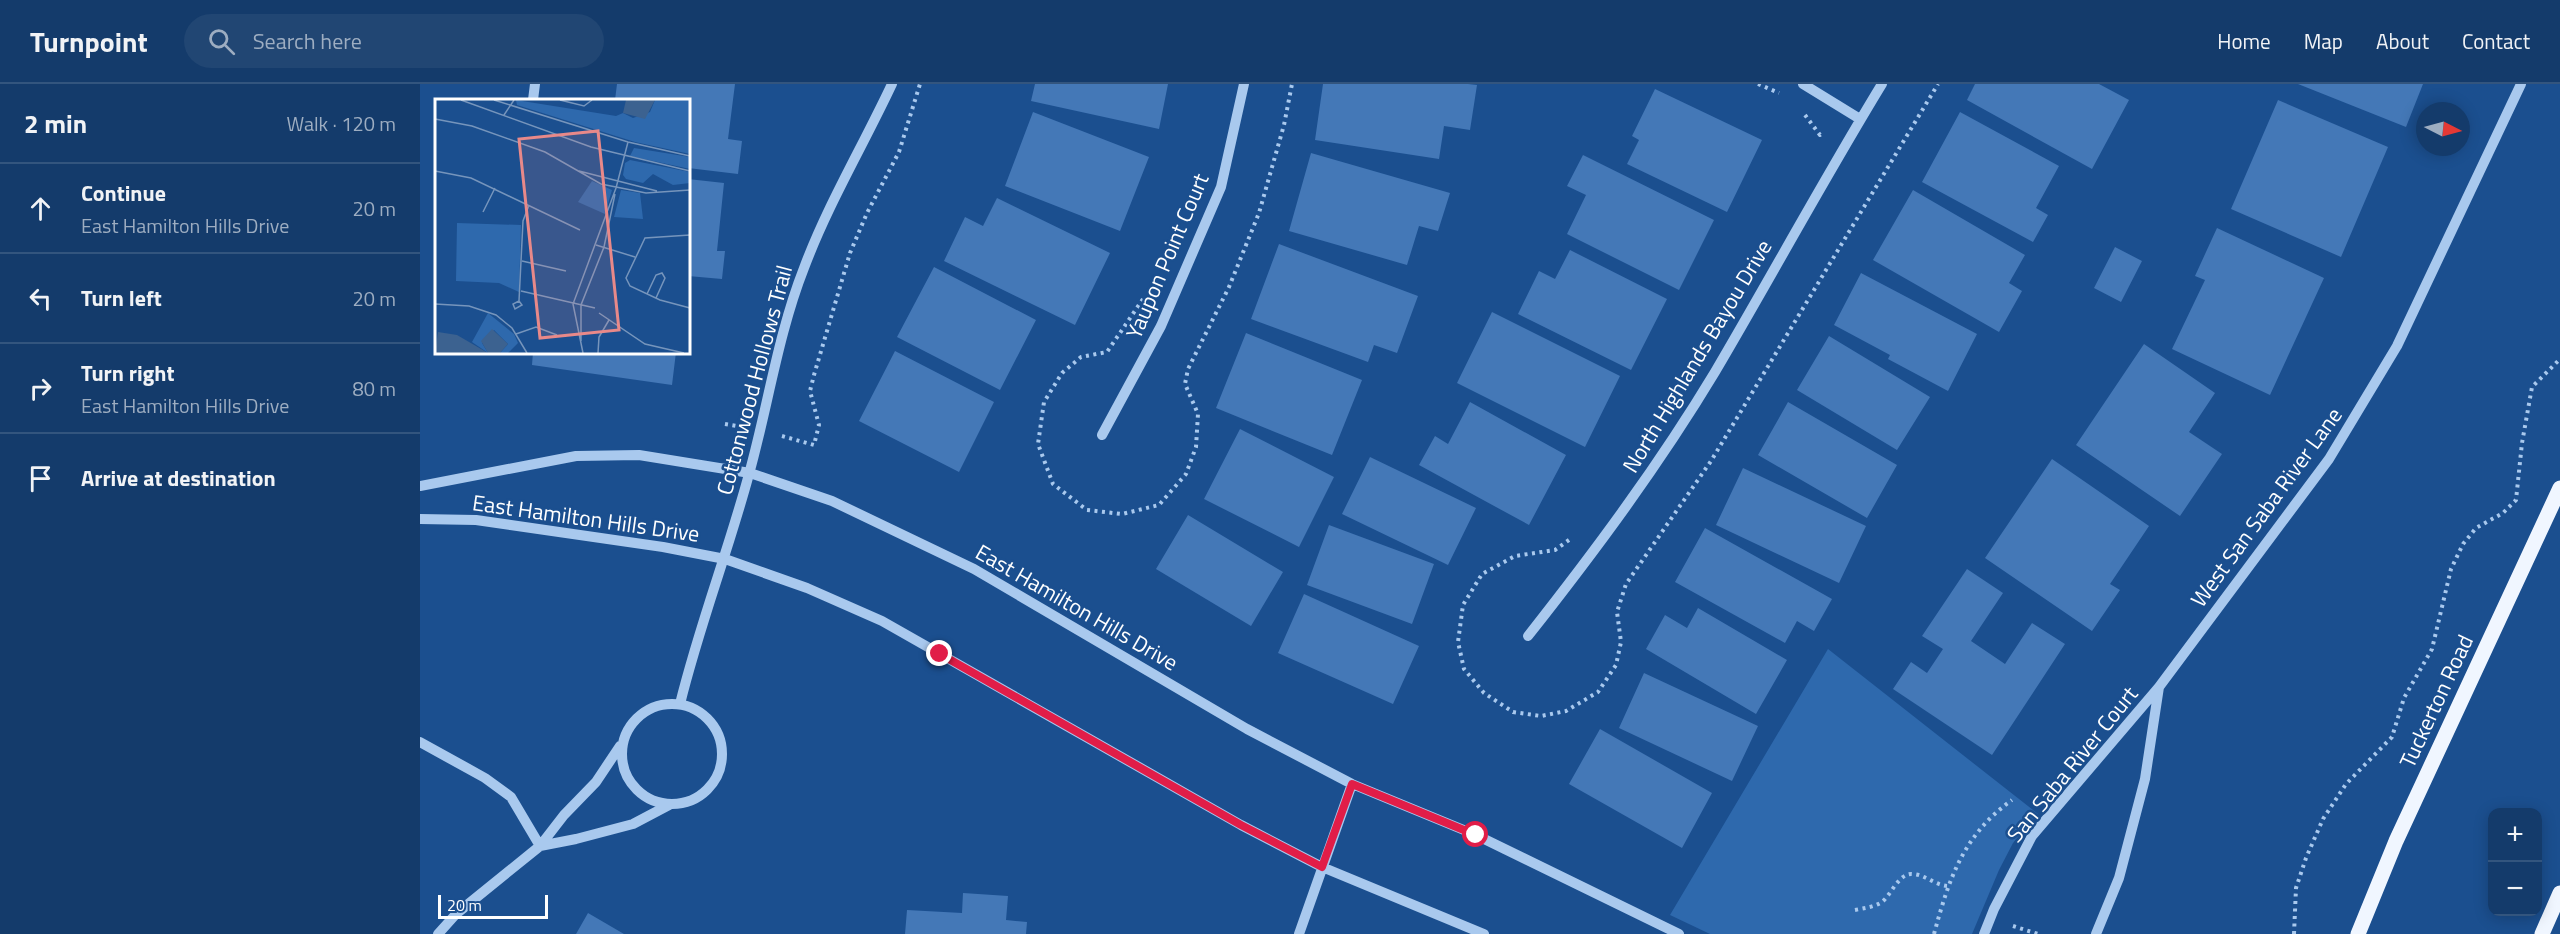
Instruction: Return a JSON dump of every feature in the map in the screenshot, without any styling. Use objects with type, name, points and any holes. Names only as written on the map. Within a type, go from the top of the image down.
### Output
[{"type":"main road","name":"Tuckerton Road","points":[[2358,934],[2401,830],[2560,488]]},
{"type":"main road","points":[[2542,934],[2560,893]]},
{"type":"street","points":[[532,99],[535,84]]},
{"type":"street","name":"Cottonwood Hollows Trail","points":[[680,704],[694,648],[725,559],[750,472],[783,334],[803,270],[832,200],[892,84]]},
{"type":"street","name":"Yaupon Point Court","points":[[1102,435],[1161,326],[1221,187],[1244,84]]},
{"type":"street","points":[[1803,84],[1860,119]]},
{"type":"street","name":"North Highlands Bayou Drive","points":[[1528,636],[1586,562],[1665,449],[1714,373],[1882,84]]},
{"type":"street","name":"West San Saba River Lane","points":[[2159,687],[2330,459],[2397,345],[2521,84]]},
{"type":"street","name":"East Hamilton Hills Drive","points":[[420,486],[576,456],[639,455],[750,472],[832,501],[974,569],[1247,729],[1352,784],[1476,835],[1679,934]]},
{"type":"street","name":"East Hamilton Hills Drive","points":[[420,519],[476,520],[663,547],[725,559],[807,588],[882,621],[1241,825],[1322,867],[1484,934]]},
{"type":"street","name":"San Saba River Court","points":[[1984,934],[1994,909],[2032,836],[2159,687]]},
{"type":"street","name":"San Saba River Court","points":[[2096,934],[2119,878],[2145,779],[2159,687]]},
{"type":"street","points":[[438,934],[456,914],[540,846],[564,815],[596,782],[622,742],[629,726],[649,709],[658,705],[680,704],[692,707],[706,716],[717,730],[722,759],[717,776],[699,796],[687,803],[669,805],[633,824],[540,846]]},
{"type":"street","points":[[420,742],[485,778],[511,797],[540,846]]},
{"type":"street","points":[[622,742],[621,756],[625,773],[634,788],[649,799],[669,805]]},
{"type":"street","points":[[1299,934],[1352,784]]},
{"type":"path","points":[[725,424],[760,429],[814,445],[819,425],[810,391],[814,375],[850,253],[867,213],[899,152],[920,84]]},
{"type":"path","points":[[2294,934],[2296,888],[2323,819],[2346,784],[2392,737],[2404,698],[2432,649],[2451,569],[2463,544],[2476,528],[2503,513],[2516,500],[2522,443],[2532,387],[2560,358]]},
{"type":"path","points":[[1934,934],[1947,886],[1962,855],[1995,813],[2012,800]]},
{"type":"path","points":[[1855,910],[1874,906],[1884,900],[1906,875],[1912,874],[1936,885],[1947,886]]},
{"type":"shaded area","points":[[1828,649],[2038,814],[2013,843],[1972,934],[1710,934],[1670,915]]},
{"type":"building","points":[[617,84],[735,84],[728,139],[742,141],[738,174],[690,168],[690,99],[615,99]]},
{"type":"building","points":[[1035,84],[1168,84],[1159,129],[1031,101]]},
{"type":"building","points":[[1323,84],[1477,85],[1470,130],[1444,126],[1439,159],[1315,140]]},
{"type":"building","points":[[1975,84],[2099,84],[2129,100],[2092,169],[1967,100]]},
{"type":"building","points":[[2298,84],[2423,84],[2406,127]]},
{"type":"building","points":[[1655,89],[1762,140],[1727,212],[1627,164],[1639,140],[1632,136]]},
{"type":"building","points":[[2278,100],[2388,147],[2341,257],[2231,209]]},
{"type":"building","points":[[1033,112],[1149,157],[1120,231],[1005,186]]},
{"type":"building","points":[[1960,112],[2059,166],[2036,208],[2048,215],[2033,242],[1922,182]]},
{"type":"building","points":[[1311,153],[1450,193],[1438,231],[1419,226],[1407,265],[1289,231]]},
{"type":"building","points":[[1583,155],[1714,220],[1679,290],[1567,234],[1586,195],[1567,186]]},
{"type":"building","points":[[690,179],[724,183],[717,251],[725,251],[722,279],[690,276]]},
{"type":"building","points":[[1913,190],[2025,255],[2009,283],[2022,291],[1999,332],[1873,260]]},
{"type":"building","points":[[997,198],[1110,253],[1075,325],[944,261],[965,217],[983,226]]},
{"type":"building","points":[[2217,228],[2324,278],[2270,395],[2172,349],[2205,280],[2195,276]]},
{"type":"building","points":[[1279,244],[1418,296],[1397,353],[1374,345],[1368,362],[1251,319]]},
{"type":"building","points":[[2115,247],[2142,261],[2121,302],[2094,288]]},
{"type":"building","points":[[1570,250],[1667,299],[1631,370],[1518,314],[1539,271],[1555,279]]},
{"type":"building","points":[[934,267],[1036,320],[1000,390],[897,337]]},
{"type":"building","points":[[1861,273],[1977,334],[1948,391],[1888,359],[1890,355],[1834,325]]},
{"type":"building","points":[[1492,312],[1620,376],[1585,447],[1457,383]]},
{"type":"building","points":[[1246,333],[1362,380],[1332,455],[1216,408]]},
{"type":"building","points":[[1829,336],[1930,397],[1897,450],[1797,390]]},
{"type":"building","points":[[2144,344],[2215,393],[2189,432],[2222,454],[2180,516],[2076,445]]},
{"type":"building","points":[[895,351],[994,402],[959,472],[859,421]]},
{"type":"building","points":[[533,354],[676,354],[672,385],[532,365]]},
{"type":"building","points":[[1470,402],[1566,455],[1529,525],[1419,465],[1435,436],[1448,444]]},
{"type":"building","points":[[1788,402],[1897,465],[1867,518],[1758,455]]},
{"type":"building","points":[[1240,429],[1334,477],[1299,547],[1204,499]]},
{"type":"building","points":[[1370,457],[1476,508],[1448,565],[1342,514]]},
{"type":"building","points":[[2052,459],[2149,526],[2110,584],[2120,590],[2092,631],[1985,558]]},
{"type":"building","points":[[1743,468],[1866,526],[1839,583],[1716,525]]},
{"type":"building","points":[[1188,515],[1283,572],[1251,626],[1156,569]]},
{"type":"building","points":[[1329,525],[1434,564],[1412,624],[1307,585]]},
{"type":"building","points":[[1705,528],[1832,599],[1814,631],[1797,621],[1785,643],[1675,582]]},
{"type":"building","points":[[1967,569],[2003,593],[1971,641],[2005,664],[2032,623],[2065,644],[1992,755],[1893,689],[1911,662],[1927,673],[1943,649],[1922,636]]},
{"type":"building","points":[[1304,594],[1419,646],[1393,704],[1278,653]]},
{"type":"building","points":[[1698,608],[1787,660],[1756,714],[1646,649],[1665,615],[1687,628]]},
{"type":"building","points":[[1644,673],[1758,726],[1732,781],[1619,728]]},
{"type":"building","points":[[1600,729],[1712,793],[1682,848],[1569,784]]},
{"type":"building","points":[[963,893],[1008,896],[1006,920],[1027,922],[1026,934],[905,934],[907,910],[962,913]]},
{"type":"building","points":[[588,913],[624,934],[576,934]]},
{"type":"route","points":[[940,654],[1241,825],[1322,867],[1352,784],[1476,835]]}]
